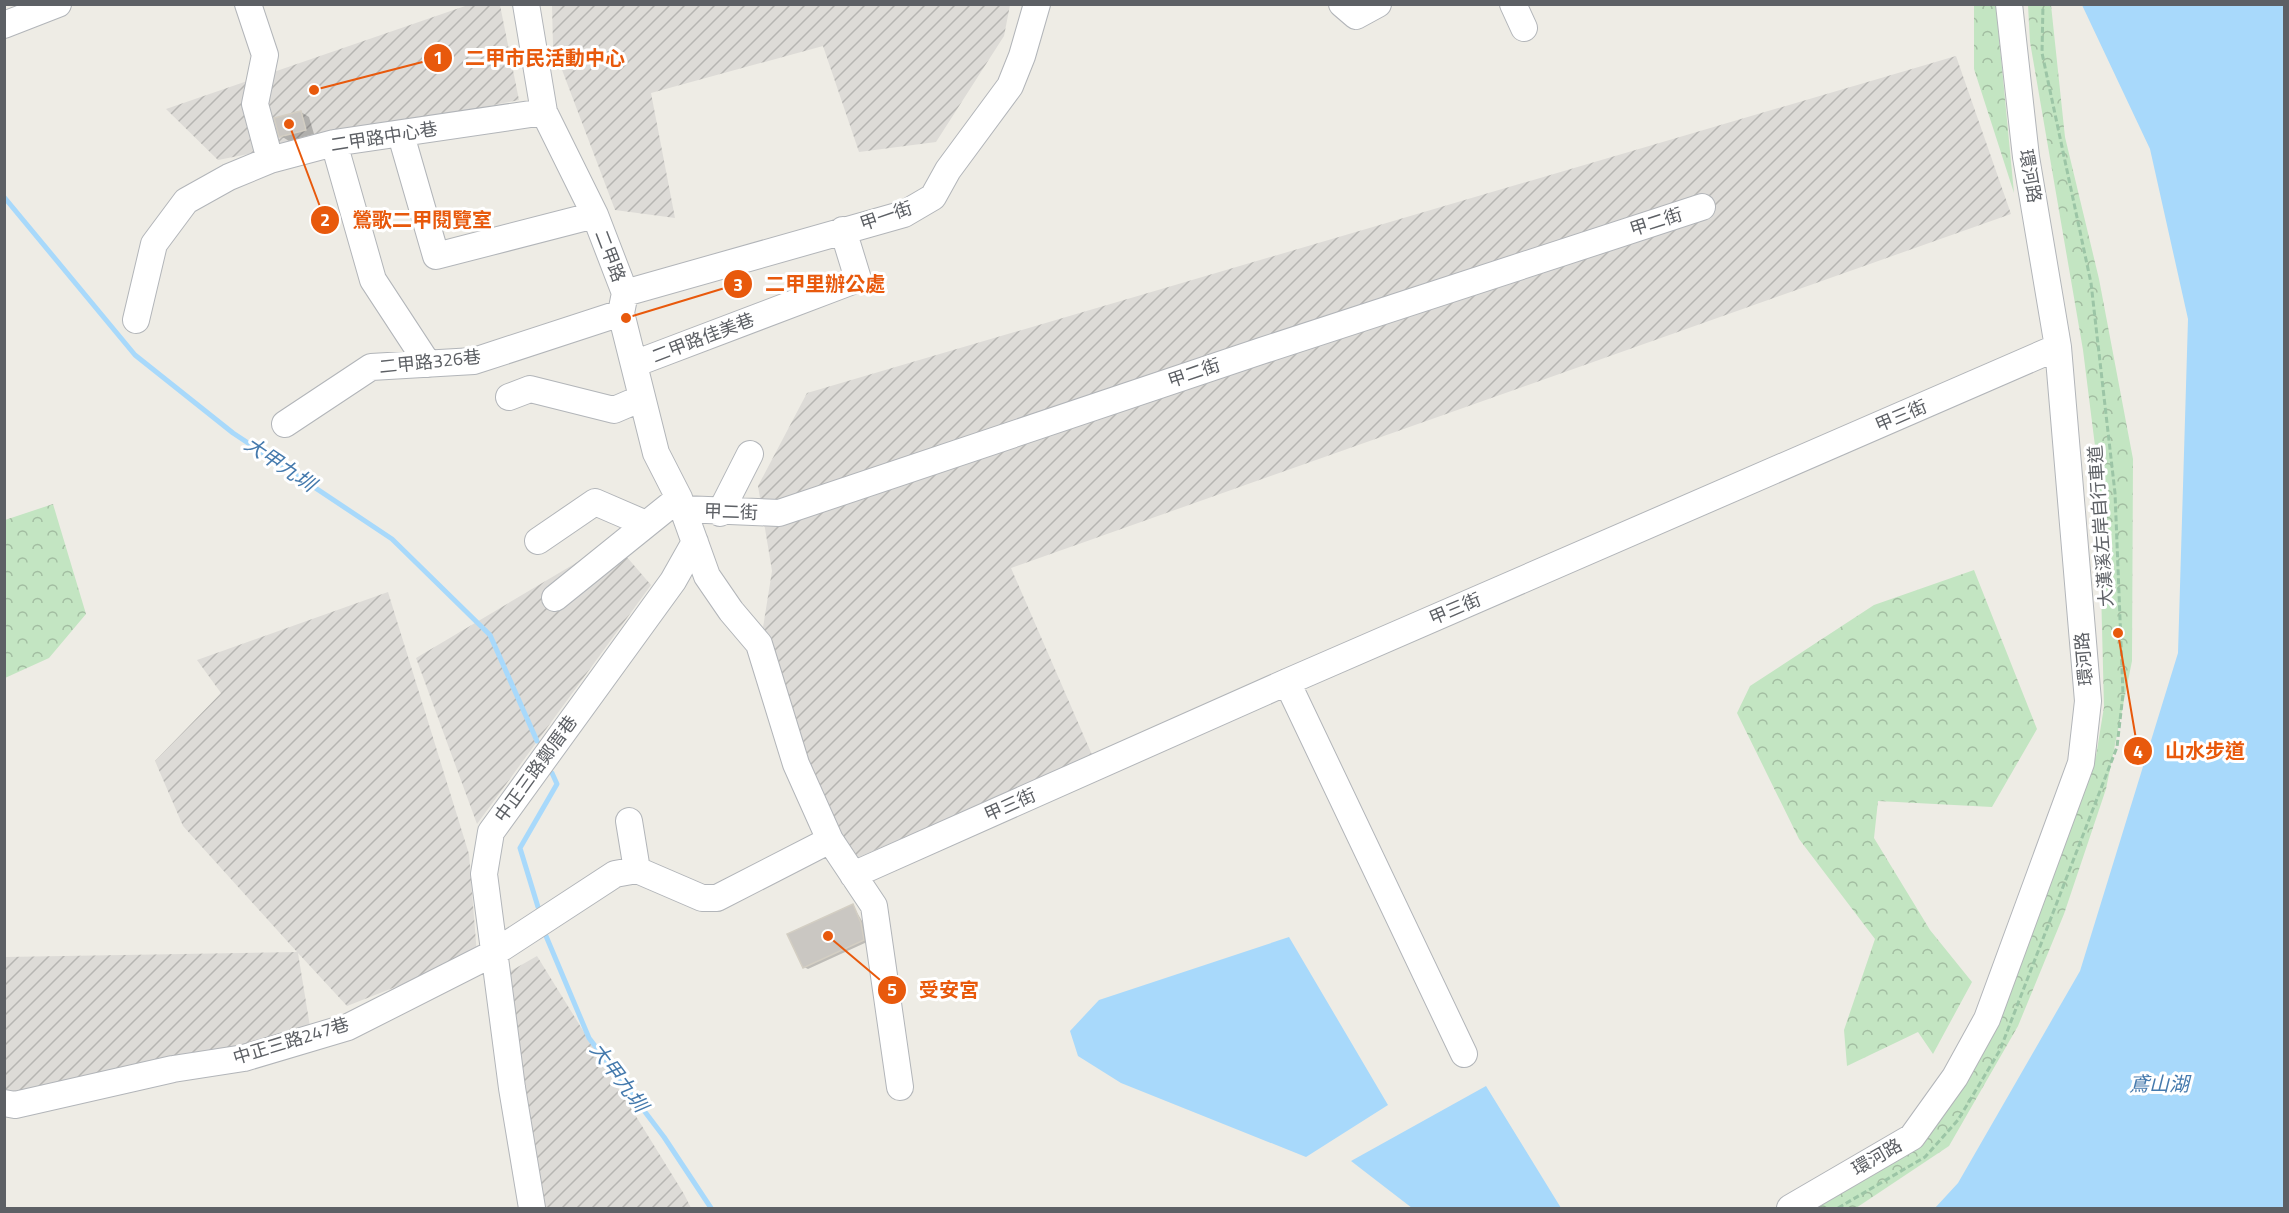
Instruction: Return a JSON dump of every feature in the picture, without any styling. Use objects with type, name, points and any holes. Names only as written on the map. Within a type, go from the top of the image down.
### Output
[{"type":"street","points":[[4,25],[58,4]]},
{"type":"street","points":[[248,4],[265,55],[255,104],[270,160]]},
{"type":"street","name":"二甲路","points":[[526,4],[544,112],[595,215],[623,303],[634,364],[656,453],[681,504]]},
{"type":"street","name":"甲一街","points":[[623,303],[843,230],[904,214],[933,197],[948,170],[1010,86],[1022,56],[1037,4]]},
{"type":"street","points":[[1341,4],[1356,16],[1378,4]]},
{"type":"street","points":[[1514,4],[1524,28]]},
{"type":"street","name":"環河路","points":[[1790,1209],[1912,1137],[1955,1077],[1987,1018],[2081,763],[2088,700],[2058,347],[2026,157],[2009,4]]},
{"type":"street","name":"二甲路中心巷","points":[[136,320],[154,244],[186,201],[229,177],[270,160],[334,143],[401,135],[544,112]]},
{"type":"street","points":[[401,135],[436,256],[595,215]]},
{"type":"street","points":[[334,143],[373,280],[428,364]]},
{"type":"street","name":"甲二街","points":[[681,504],[720,513],[778,513],[1284,343],[1702,207]]},
{"type":"street","name":"二甲路佳美巷","points":[[634,364],[858,279],[843,230]]},
{"type":"street","name":"二甲路326巷","points":[[285,424],[371,367],[474,361],[623,303]]},
{"type":"street","name":"甲三街","points":[[853,875],[1287,682],[2058,347]]},
{"type":"street","points":[[509,397],[530,389],[615,410],[642,398]]},
{"type":"street","points":[[720,513],[750,454]]},
{"type":"street","points":[[538,541],[595,502],[646,524]]},
{"type":"street","points":[[555,598],[646,524],[681,504],[707,576],[731,611],[759,644],[796,764],[830,840],[874,906],[900,1087]]},
{"type":"street","name":"中正三路鄭厝巷","points":[[532,1209],[512,1089],[484,874],[491,832],[673,581],[695,542]]},
{"type":"street","points":[[1287,682],[1464,1054]]},
{"type":"street","points":[[629,821],[637,870],[702,898],[717,898],[830,840]]},
{"type":"street","name":"中正三路247巷","points":[[4,1104],[15,1105],[150,1074],[244,1058],[336,1030],[494,952],[615,874],[637,870]]},
{"type":"path","name":"大漢溪左岸自行車道","points":[[1838,1209],[1925,1157],[1964,1110],[2000,1050],[2117,747],[2123,694],[2115,493],[2091,283],[2042,53],[2043,4]]},
{"type":"shaded area","points":[[471,4],[500,5],[519,100],[218,160],[166,109]]},
{"type":"shaded area","points":[[552,4],[1010,5],[1004,36],[936,142],[859,152],[823,46],[651,93],[675,218],[615,210],[553,46]]},
{"type":"shaded area","points":[[1956,56],[2011,214],[1011,568],[1093,757],[847,862],[761,640],[772,571],[758,486],[807,393]]},
{"type":"shaded area","points":[[613,541],[651,585],[477,824],[416,658]]},
{"type":"shaded area","points":[[388,592],[469,854],[477,955],[347,1006],[298,953],[311,1033],[250,1055],[5,1093],[5,957],[297,952],[183,826],[155,761],[221,693],[197,660]]},
{"type":"shaded area","points":[[537,956],[691,1208],[540,1208],[509,972]]},
{"type":"green space","points":[[1974,5],[1996,5],[2014,193],[1974,69]]},
{"type":"green space","points":[[2028,5],[2051,5],[2065,137],[2099,279],[2133,459],[2132,661],[2106,789],[2064,914],[2018,1026],[1949,1146],[1856,1208],[1808,1208],[1930,1125],[2020,961],[2096,756],[2104,707],[2098,470],[2083,350],[2030,42]]},
{"type":"green space","points":[[53,504],[86,614],[49,658],[5,678],[5,520]]},
{"type":"green space","points":[[1974,570],[2037,729],[1992,807],[1878,801],[1874,838],[1930,930],[1972,982],[1933,1054],[1918,1032],[1847,1066],[1844,1030],[1875,939],[1799,839],[1737,713],[1750,686],[1874,605]]},
{"type":"water","name":"鳶山湖","points":[[2082,5],[2284,5],[2284,1208],[1935,1208],[1958,1183],[2080,971],[2178,653],[2188,319],[2150,149]]},
{"type":"water","points":[[1289,937],[1388,1105],[1306,1157],[1121,1083],[1078,1056],[1070,1031],[1099,1000]]},
{"type":"water","points":[[1486,1086],[1561,1208],[1412,1208],[1351,1161]]},
{"type":"building","points":[[301,111],[306,130],[279,137],[274,118]]},
{"type":"building","points":[[853,904],[861,923],[864,940],[803,968],[787,934]]},
{"type":"waterway","name":"大甲九圳","points":[[4,197],[135,355],[233,433],[392,539],[490,635],[537,741]]},
{"type":"waterway","name":"大甲九圳","points":[[538,907],[520,848],[557,784],[552,773]]},
{"type":"waterway","name":"大甲九圳","points":[[546,936],[589,1038],[664,1137],[711,1208]]},
{"type":"place","name":"二甲市民活動中心","points":[[314,90]]},
{"type":"place","name":"鶯歌二甲閱覽室","points":[[289,124]]},
{"type":"place","name":"二甲里辦公處","points":[[626,318]]},
{"type":"place","name":"山水步道","points":[[2118,633]]},
{"type":"place","name":"受安宮","points":[[828,936]]}]
